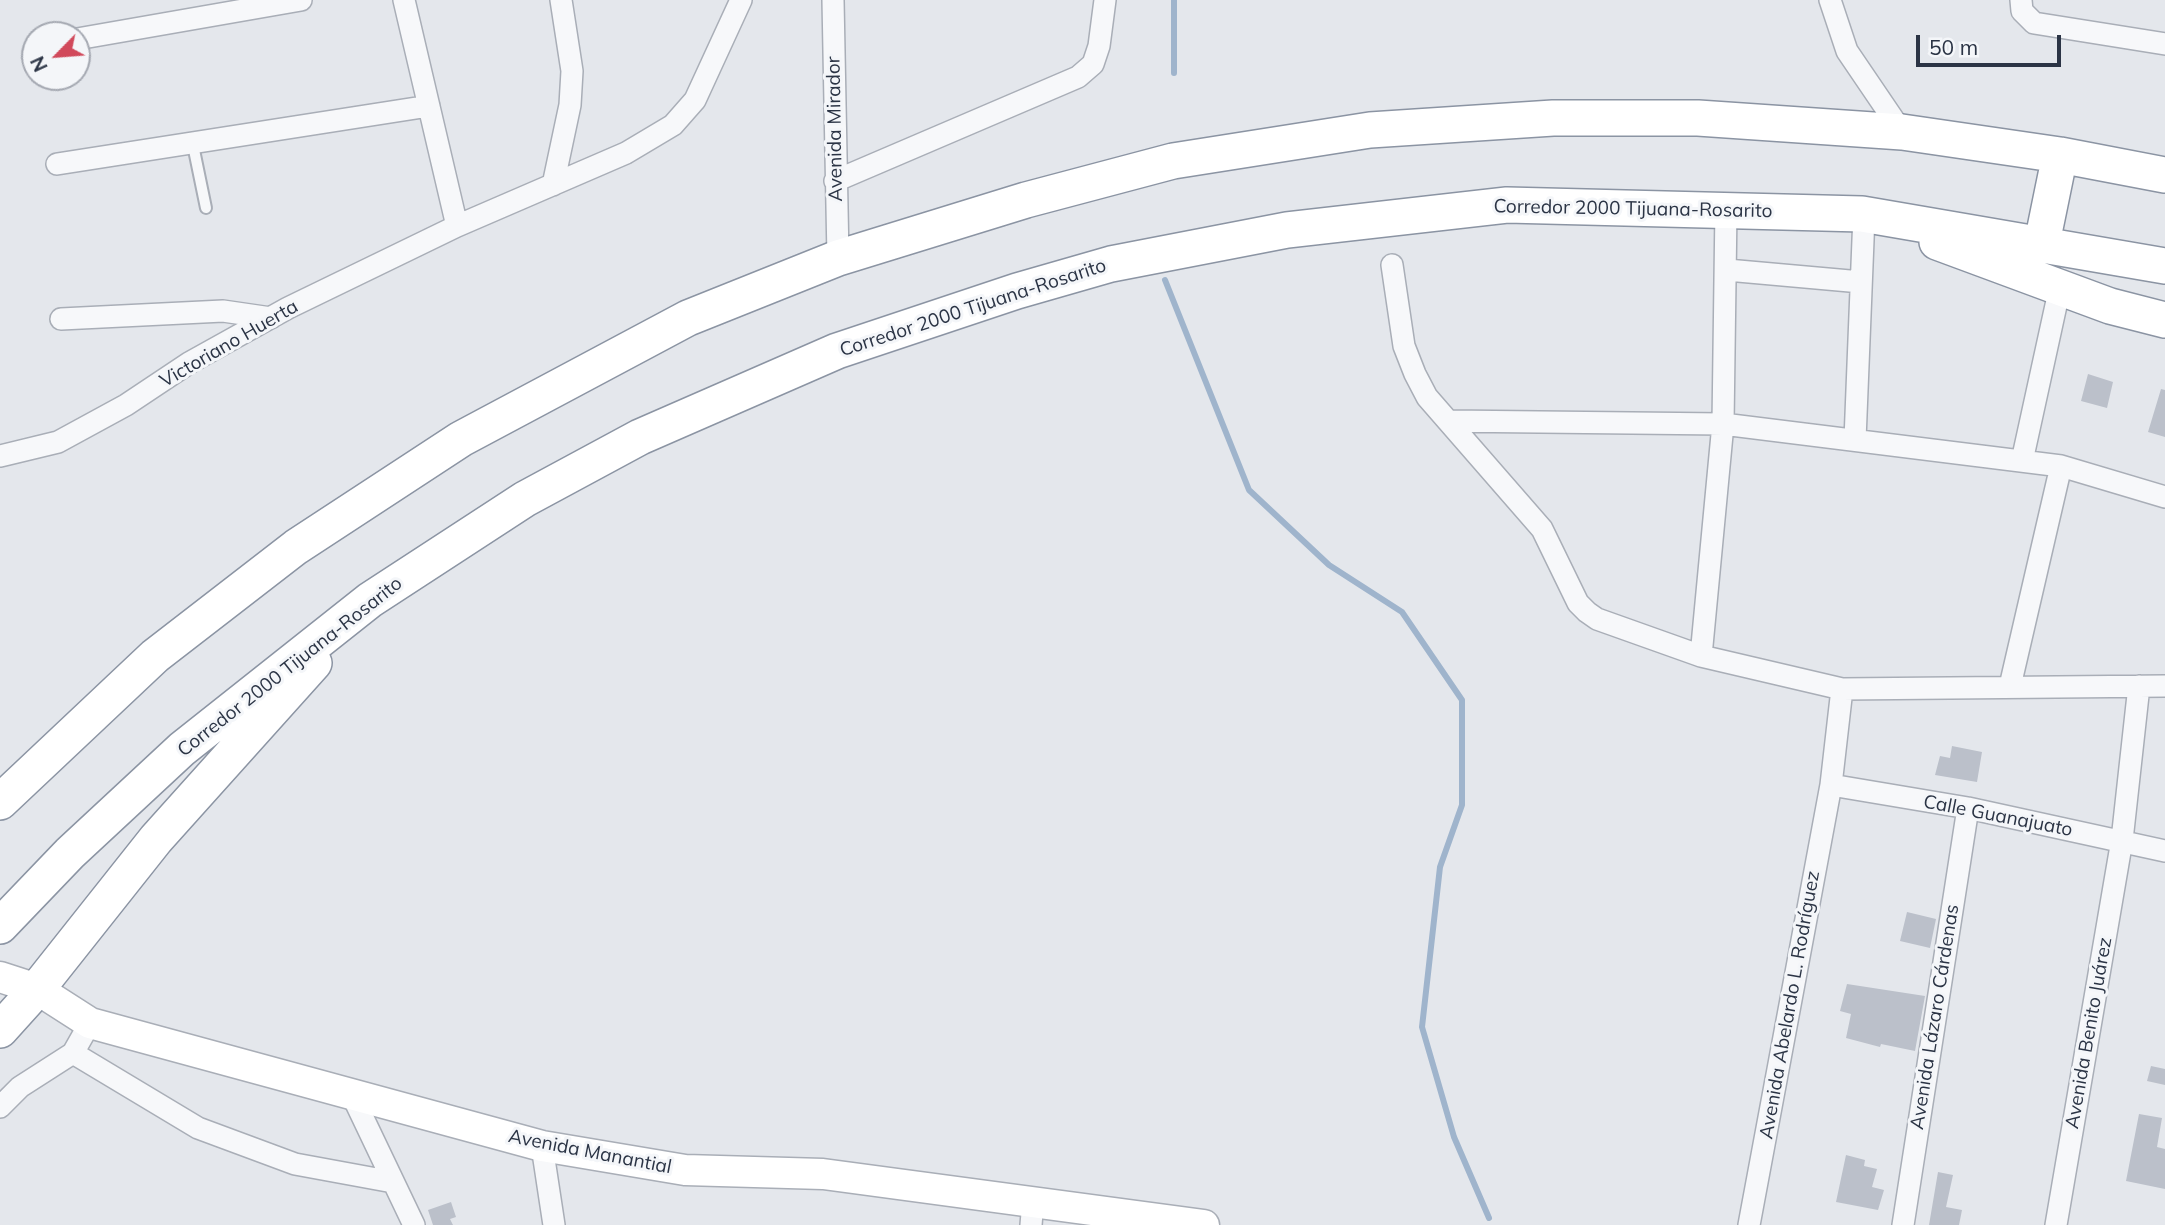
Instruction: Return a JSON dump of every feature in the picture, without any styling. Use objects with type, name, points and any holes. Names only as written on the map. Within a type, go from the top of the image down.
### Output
[{"type":"highway","points":[[0,768],[52,724],[155,656],[296,547],[461,439],[688,318],[838,258],[1026,200],[1173,161],[1370,130],[1553,118],[1698,118],[1902,132],[2060,155],[2165,175]]},
{"type":"highway","points":[[2042,243],[2060,155]]},
{"type":"highway","name":"Corredor 2000 Tijuana-Rosarito","points":[[8,917],[181,749],[370,600],[525,499],[640,437],[836,351],[1031,287],[1111,264],[1287,230],[1507,205],[1726,208],[1863,214],[2165,266]]},
{"type":"highway","points":[[1863,214],[2110,306],[2165,320]]},
{"type":"highway","points":[[0,1030],[37,989],[156,839],[370,600]]},
{"type":"highway","points":[[0,802],[155,656]]},
{"type":"main road","name":"Avenida Manantial","points":[[0,977],[37,989],[90,1023],[542,1146],[685,1170],[823,1174],[1032,1213],[1204,1225]]},
{"type":"street","points":[[91,37],[301,0]]},
{"type":"street","points":[[404,0],[457,226]]},
{"type":"street","points":[[553,185],[570,105],[572,71],[561,0]]},
{"type":"street","name":"Victoriano Huerta","points":[[0,456],[58,442],[126,405],[189,363],[271,318],[457,226],[626,153],[673,125],[695,100],[741,0]]},
{"type":"street","name":"Avenida Mirador","points":[[833,0],[838,258]]},
{"type":"street","points":[[835,181],[1078,76],[1093,64],[1105,0]]},
{"type":"street","points":[[1830,0],[1847,51],[1902,132]]},
{"type":"street","points":[[2021,0],[2022,11],[2034,23],[2165,44]]},
{"type":"street","points":[[57,164],[193,145],[429,106]]},
{"type":"street","points":[[1701,656],[1723,424],[1726,208]]},
{"type":"street","points":[[1855,440],[1863,214]]},
{"type":"street","points":[[1392,265],[1404,346],[1427,397],[1542,529],[1578,603],[1597,619],[1701,656],[1842,689],[2165,686]]},
{"type":"street","points":[[1727,270],[1861,282]]},
{"type":"street","points":[[2022,461],[2060,287]]},
{"type":"street","points":[[61,319],[223,311],[271,318]]},
{"type":"street","points":[[1448,421],[1723,424],[2061,466],[2165,497]]},
{"type":"street","points":[[2010,686],[2061,466]]},
{"type":"street","name":"Avenida Benito Juárez","points":[[2056,1225],[2122,840],[2138,686]]},
{"type":"street","name":"Avenida Abelardo L. Rodríguez","points":[[1749,1225],[1831,785],[1842,689]]},
{"type":"street","name":"Calle Guanajuato","points":[[1831,785],[1968,808],[2165,851]]},
{"type":"street","name":"Avenida Lázaro Cárdenas","points":[[1903,1225],[1968,808]]},
{"type":"street","points":[[0,1107],[20,1087],[73,1053],[90,1023]]},
{"type":"street","points":[[73,1053],[198,1128],[295,1164],[393,1182]]},
{"type":"street","points":[[352,1095],[414,1225]]},
{"type":"street","points":[[542,1146],[554,1225]]},
{"type":"lane","points":[[193,145],[205,208]]},
{"type":"building","points":[[2088,374],[2113,382],[2107,408],[2081,401]]},
{"type":"building","points":[[2161,389],[2165,390],[2165,437],[2148,432]]},
{"type":"building","points":[[1952,746],[1982,752],[1977,782],[1935,775],[1940,756],[1950,758]]},
{"type":"building","points":[[1907,912],[1936,919],[1930,948],[1900,941]]},
{"type":"building","points":[[1847,984],[1925,996],[1915,1051],[1881,1044],[1880,1047],[1846,1038],[1851,1014],[1840,1011]]},
{"type":"building","points":[[2151,1066],[2165,1069],[2165,1085],[2147,1081]]},
{"type":"building","points":[[2139,1114],[2162,1118],[2157,1147],[2165,1149],[2165,1189],[2126,1181]]},
{"type":"building","points":[[1846,1155],[1865,1160],[1864,1166],[1877,1169],[1872,1187],[1884,1190],[1878,1210],[1836,1202]]},
{"type":"building","points":[[1938,1172],[1953,1175],[1946,1207],[1962,1210],[1959,1225],[1929,1225]]},
{"type":"building","points":[[451,1202],[456,1217],[450,1219],[453,1225],[433,1225],[428,1210]]},
{"type":"waterway","points":[[1174,0],[1174,73]]},
{"type":"waterway","points":[[1165,280],[1249,490],[1329,565],[1402,612],[1462,700],[1462,805],[1440,867],[1422,1027],[1454,1137],[1489,1218]]}]
